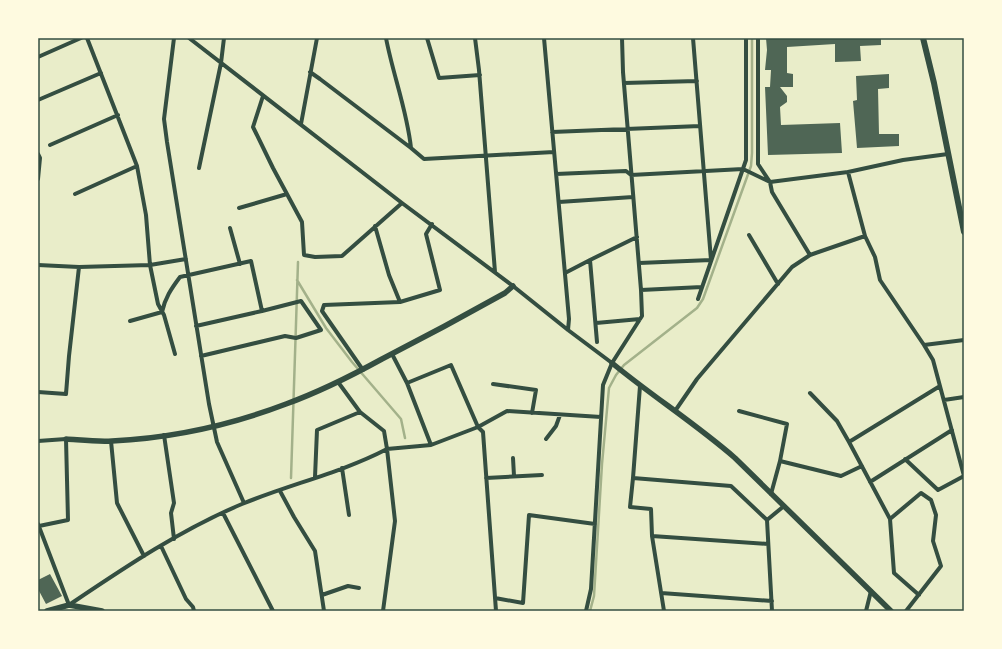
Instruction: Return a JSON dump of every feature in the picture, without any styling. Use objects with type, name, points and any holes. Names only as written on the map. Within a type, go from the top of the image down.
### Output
[{"type":"main road","points":[[923,38],[964,232]]},
{"type":"street","points":[[38,57],[81,38]]},
{"type":"street","points":[[87,38],[137,166],[146,215],[150,265],[158,304],[162,312],[175,354]]},
{"type":"street","points":[[174,38],[164,119],[196,326],[217,442],[244,503]]},
{"type":"street","points":[[189,38],[495,272],[640,386],[724,448],[891,611]]},
{"type":"street","points":[[199,168],[221,63],[224,38]]},
{"type":"street","points":[[300,124],[317,38]]},
{"type":"street","points":[[386,38],[390,62],[409,130],[411,148]]},
{"type":"street","points":[[427,38],[439,78],[480,76]]},
{"type":"street","points":[[475,38],[480,76],[495,272]]},
{"type":"street","points":[[544,38],[569,319],[568,330]]},
{"type":"street","points":[[586,611],[592,589],[603,385],[612,363],[642,316],[624,83],[623,38]]},
{"type":"street","points":[[693,38],[711,260]]},
{"type":"street","points":[[698,299],[746,160],[746,38]]},
{"type":"street","points":[[758,38],[758,164],[770,182],[772,192],[810,255]]},
{"type":"street","points":[[310,72],[320,78],[424,159],[554,152]]},
{"type":"street","points":[[38,100],[101,73]]},
{"type":"street","points":[[624,83],[697,81]]},
{"type":"street","points":[[263,96],[253,128],[302,222],[304,255],[315,257],[342,256],[402,202]]},
{"type":"street","points":[[50,145],[118,115]]},
{"type":"street","points":[[552,132],[700,126]]},
{"type":"street","points":[[38,154],[40,158],[38,178]]},
{"type":"street","points":[[556,174],[626,171],[631,175],[743,169],[770,182],[848,172],[903,160],[948,154]]},
{"type":"street","points":[[75,194],[137,166]]},
{"type":"street","points":[[848,172],[865,236],[875,257],[880,280],[933,360],[964,476],[938,490],[905,459]]},
{"type":"street","points":[[239,208],[287,194]]},
{"type":"street","points":[[559,202],[633,197]]},
{"type":"street","points":[[363,370],[322,311],[324,305],[400,302],[440,290],[426,234],[432,224]]},
{"type":"street","points":[[375,226],[389,275],[400,302]]},
{"type":"street","points":[[230,228],[240,264]]},
{"type":"street","points":[[749,235],[778,284]]},
{"type":"street","points":[[674,411],[697,379],[792,267],[810,255],[865,236]]},
{"type":"street","points":[[565,273],[637,237]]},
{"type":"street","points":[[38,265],[79,267],[150,265],[186,259]]},
{"type":"street","points":[[590,260],[597,342]]},
{"type":"street","points":[[639,263],[711,260]]},
{"type":"street","points":[[162,312],[164,300],[180,277],[251,261],[262,310]]},
{"type":"street","points":[[38,392],[66,394],[68,356],[79,267]]},
{"type":"street","points":[[38,441],[66,439],[111,441],[164,435],[214,426],[247,418],[287,404],[363,370],[505,294],[513,286]]},
{"type":"street","points":[[641,290],[702,287]]},
{"type":"street","points":[[196,326],[301,301],[321,330],[296,338],[285,336],[201,356]]},
{"type":"street","points":[[130,322],[162,312]]},
{"type":"street","points":[[596,323],[640,319]]},
{"type":"street","points":[[924,345],[964,340]]},
{"type":"street","points":[[392,354],[407,383],[431,444]]},
{"type":"street","points":[[407,383],[451,365],[478,427],[483,432],[496,611]]},
{"type":"street","points":[[338,382],[360,412],[384,431],[396,521],[383,611]]},
{"type":"street","points":[[493,384],[536,390],[532,413]]},
{"type":"street","points":[[640,386],[630,506],[651,509],[652,536],[664,611]]},
{"type":"street","points":[[849,442],[940,386]]},
{"type":"street","points":[[810,393],[837,422],[862,466],[890,519],[894,572],[919,595]]},
{"type":"street","points":[[944,400],[964,397]]},
{"type":"street","points":[[47,611],[69,606],[144,556],[223,513],[244,503],[365,460],[387,449],[431,444],[478,427],[507,411],[601,417]]},
{"type":"street","points":[[739,411],[787,424],[780,461],[771,494]]},
{"type":"street","points":[[315,477],[317,430],[360,412]]},
{"type":"street","points":[[546,439],[556,426],[560,415]]},
{"type":"street","points":[[870,482],[952,430]]},
{"type":"street","points":[[164,435],[174,503],[170,513],[174,539]]},
{"type":"street","points":[[66,439],[68,520],[38,525],[69,606]]},
{"type":"street","points":[[111,441],[117,503],[144,556]]},
{"type":"street","points":[[958,455],[964,454]]},
{"type":"street","points":[[513,458],[514,476]]},
{"type":"street","points":[[780,461],[841,476],[862,466]]},
{"type":"street","points":[[342,468],[349,515]]},
{"type":"street","points":[[486,478],[542,475]]},
{"type":"street","points":[[633,478],[731,486],[767,520],[772,611]]},
{"type":"street","points":[[280,491],[315,551],[324,611]]},
{"type":"street","points":[[890,519],[921,493],[931,500],[936,515],[933,541],[941,566],[906,611]]},
{"type":"street","points":[[767,520],[784,506]]},
{"type":"street","points":[[223,513],[273,611]]},
{"type":"street","points":[[495,598],[523,603],[529,515],[595,524]]},
{"type":"street","points":[[652,536],[768,544]]},
{"type":"street","points":[[161,546],[186,599],[193,607],[194,611]]},
{"type":"street","points":[[322,595],[348,586],[359,588]]},
{"type":"street","points":[[866,611],[871,591]]},
{"type":"street","points":[[661,593],[772,601]]},
{"type":"street","points":[[69,606],[102,611]]},
{"type":"building","points":[[766,38],[881,38],[881,45],[860,46],[861,61],[835,62],[835,44],[787,47],[787,73],[793,74],[793,87],[780,87],[787,96],[787,102],[780,107],[781,125],[840,123],[842,153],[768,155],[765,87],[770,87],[771,70],[765,70],[767,50]]},
{"type":"building","points":[[889,74],[889,88],[878,89],[879,134],[899,134],[899,146],[857,148],[853,101],[857,100],[856,76]]},
{"type":"building","points":[[50,574],[62,596],[46,604],[38,589],[38,580]]},
{"type":"waterway","points":[[590,611],[594,596],[602,464],[609,388],[616,375],[624,365],[697,308],[703,299],[751,166],[752,38]]},
{"type":"waterway","points":[[291,478],[298,262]]},
{"type":"waterway","points":[[297,280],[326,328],[352,362],[401,419],[405,438]]}]
